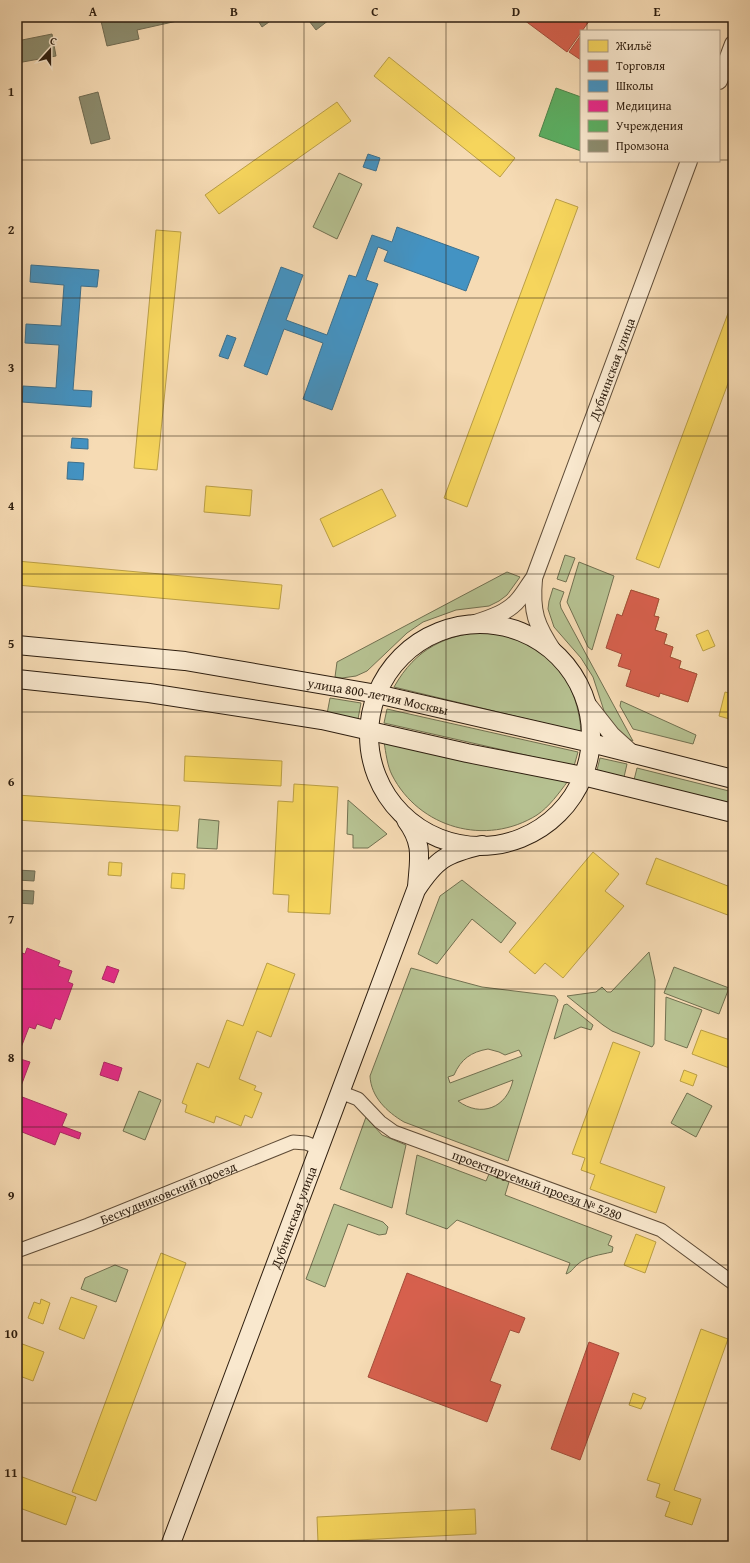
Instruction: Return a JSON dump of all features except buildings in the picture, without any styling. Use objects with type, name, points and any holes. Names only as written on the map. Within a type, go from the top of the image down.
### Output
[{"type":"main road","points":[[485,624],[514,630],[541,642],[554,652],[573,675],[586,702],[590,717],[591,743],[588,762],[583,776],[568,802],[547,824],[520,838],[506,843],[482,845],[462,844],[439,838],[419,827],[401,813],[387,795],[380,782],[371,753],[369,730],[372,708],[377,694],[392,668],[414,646],[440,632],[470,625],[485,624]]},
{"type":"main road","name":"улица 800-летия Москвы","points":[[17,645],[185,661],[377,694],[591,743],[634,755],[733,778]]},
{"type":"main road","points":[[17,679],[125,689],[322,720],[467,753],[583,776],[733,812]]},
{"type":"main road","name":"Дубнинская улица","points":[[170,1546],[416,890],[420,857],[418,842],[414,830],[401,813]]},
{"type":"main road","name":"Дубнинская улица","points":[[416,890],[432,867],[442,858],[455,852],[482,845]]},
{"type":"street","points":[[720,78],[733,44]]},
{"type":"street","name":"Дубнинская улица","points":[[470,625],[502,613],[512,606],[520,599],[534,578],[689,162]]},
{"type":"street","name":"Дубнинская улица","points":[[534,578],[532,599],[534,612],[544,638],[554,652]]},
{"type":"street","points":[[586,702],[612,735],[634,755]]},
{"type":"street","name":"проектируемый проезд № 5280","points":[[340,1092],[358,1098],[380,1122],[394,1132],[661,1230],[733,1283]]},
{"type":"street","name":"Бескудниковский проезд","points":[[17,1251],[94,1222],[293,1142],[306,1143],[319,1148]]},
{"type":"green space","points":[[339,173],[362,184],[337,239],[313,227]]},
{"type":"green space","points":[[565,555],[575,558],[566,582],[557,579]]},
{"type":"green space","points":[[579,562],[614,576],[592,650],[588,647],[567,602]]},
{"type":"green space","points":[[507,572],[520,577],[507,595],[499,601],[489,606],[456,610],[423,622],[407,633],[367,671],[356,676],[342,678],[335,677],[337,662]]},
{"type":"green space","points":[[553,588],[564,592],[560,603],[561,608],[633,741],[622,736],[606,717],[593,677],[581,658],[554,627],[548,609]]},
{"type":"green space","points":[[488,631],[522,639],[543,652],[552,661],[561,671],[573,694],[580,719],[581,732],[394,687],[412,662],[433,646],[458,636]]},
{"type":"green space","points":[[330,698],[361,703],[358,719],[327,714]]},
{"type":"green space","points":[[621,701],[696,735],[693,744],[633,729],[620,706]]},
{"type":"green space","points":[[387,709],[578,752],[574,766],[384,723]]},
{"type":"green space","points":[[384,742],[568,781],[546,808],[537,815],[517,825],[497,830],[476,830],[456,827],[436,819],[419,808],[404,793],[390,771]]},
{"type":"green space","points":[[600,758],[627,764],[624,777],[597,770]]},
{"type":"green space","points":[[637,768],[733,792],[733,806],[634,780]]},
{"type":"green space","points":[[348,800],[387,834],[368,848],[353,848],[353,835],[347,834]]},
{"type":"green space","points":[[199,819],[219,821],[217,849],[197,848]]},
{"type":"green space","points":[[462,880],[516,923],[501,943],[472,919],[437,964],[418,954],[440,896]]},
{"type":"green space","points":[[649,952],[655,980],[654,1044],[652,1047],[612,1031],[567,996],[596,992],[602,987],[607,992],[611,992]]},
{"type":"green space","points":[[674,967],[729,988],[719,1014],[664,993]]},
{"type":"green space","points":[[411,968],[482,987],[555,996],[558,1000],[508,1161],[404,1122],[392,1114],[381,1103],[373,1091],[370,1076]],"holes":[[[488,1049],[505,1055],[519,1050],[522,1056],[450,1083],[448,1077],[454,1075],[467,1057],[476,1052]],[[513,1080],[510,1090],[505,1097],[492,1107],[475,1109],[458,1101]]]},
{"type":"green space","points":[[666,997],[702,1010],[687,1048],[665,1040]]},
{"type":"green space","points":[[567,1004],[593,1025],[591,1030],[581,1027],[554,1039],[564,1005]]},
{"type":"green space","points":[[139,1091],[161,1100],[145,1140],[123,1131]]},
{"type":"green space","points":[[687,1093],[712,1106],[696,1137],[671,1123]]},
{"type":"green space","points":[[366,1117],[382,1135],[406,1145],[392,1208],[340,1189]]},
{"type":"green space","points":[[417,1155],[486,1181],[489,1174],[509,1182],[505,1195],[612,1236],[608,1245],[613,1247],[612,1252],[585,1259],[566,1274],[570,1263],[457,1220],[447,1229],[406,1214]]},
{"type":"green space","points":[[334,1204],[383,1222],[388,1227],[386,1234],[379,1235],[348,1224],[325,1287],[306,1279]]},
{"type":"green space","points":[[115,1265],[128,1270],[116,1302],[81,1289],[85,1278]]}]
